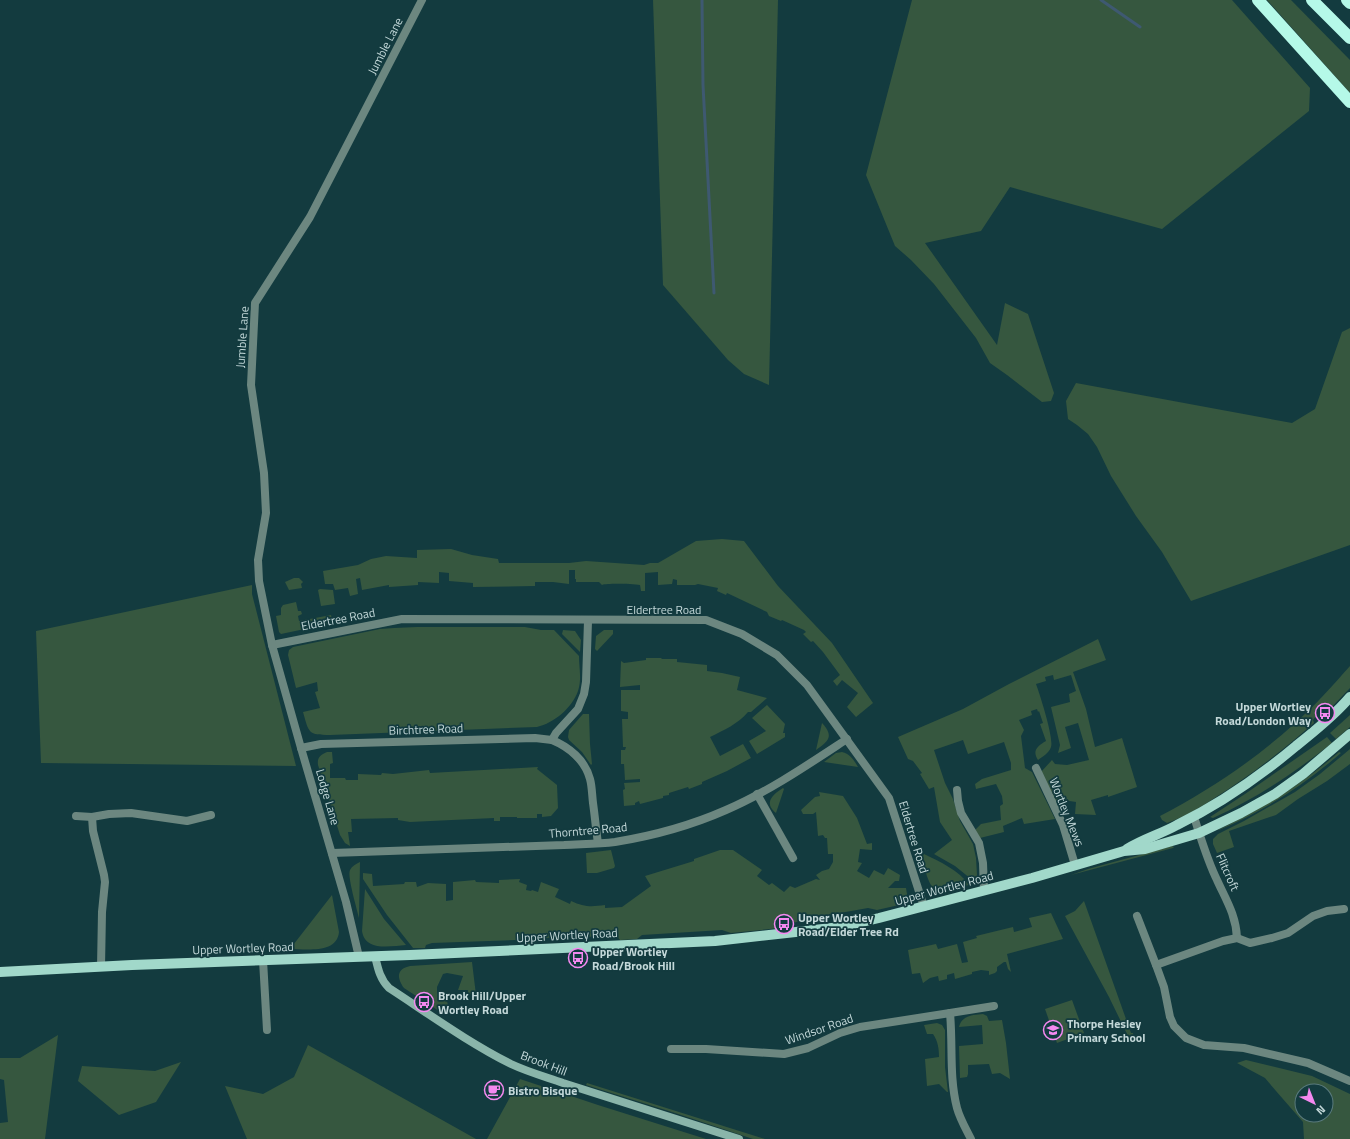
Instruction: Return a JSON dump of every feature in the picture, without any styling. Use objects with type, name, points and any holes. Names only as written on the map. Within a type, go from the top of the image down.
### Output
[{"type":"highway","points":[[1258,0],[1350,102]]},
{"type":"highway","points":[[1312,0],[1350,38]]},
{"type":"highway","points":[[1347,0],[1350,3]]},
{"type":"main road","name":"Upper Wortley Road","points":[[1124,851],[1140,841],[1176,826],[1237,791],[1271,767],[1330,718],[1350,697]]},
{"type":"main road","name":"Upper Wortley Road","points":[[0,972],[715,941],[841,927],[924,907],[1075,866],[1124,851],[1145,849],[1199,833],[1241,813],[1275,794],[1303,774],[1350,734]]},
{"type":"main road","name":"Brook Hill","points":[[375,956],[380,974],[389,988],[471,1041],[512,1064],[540,1076],[739,1139]]},
{"type":"street","name":"Jumble Lane","points":[[272,645],[259,581],[258,560],[266,513],[264,473],[251,385],[255,303],[310,217],[422,0]]},
{"type":"street","name":"Eldertree Road","points":[[272,645],[402,619],[588,621],[706,620],[742,634],[777,655],[807,685],[889,798],[924,907]]},
{"type":"street","points":[[588,621],[586,682],[584,694],[578,709],[556,733],[552,740],[563,745],[572,752],[581,761],[588,773],[591,784],[598,844]]},
{"type":"street","name":"Lodge Lane","points":[[272,645],[346,902],[359,957]]},
{"type":"street","name":"Birchtree Road","points":[[301,748],[329,744],[534,738],[552,740]]},
{"type":"street","name":"Thorntree Road","points":[[332,853],[598,844],[632,839],[691,823],[726,810],[757,794],[847,739]]},
{"type":"street","name":"Wortley Mews","points":[[1036,768],[1062,825],[1075,866]]},
{"type":"street","points":[[957,790],[961,813],[979,843],[983,863],[984,890]]},
{"type":"street","points":[[757,794],[793,858]]},
{"type":"street","points":[[76,816],[131,813],[187,821],[211,815]]},
{"type":"street","points":[[92,816],[94,837],[105,882],[102,912],[102,967]]},
{"type":"street","name":"Flitcroft","points":[[1194,816],[1216,880],[1226,898],[1233,917],[1237,938]]},
{"type":"street","points":[[1156,965],[1223,941],[1237,938],[1250,943],[1272,938],[1288,933],[1313,916],[1327,911],[1344,909]]},
{"type":"street","points":[[1137,916],[1164,987],[1170,1017],[1174,1026],[1186,1038],[1204,1045],[1244,1048],[1308,1063],[1350,1082]]},
{"type":"street","points":[[263,960],[267,1030]]},
{"type":"street","name":"Windsor Road","points":[[671,1049],[784,1054],[808,1048],[840,1033],[860,1026],[994,1006]]},
{"type":"street","points":[[950,1013],[954,1094],[959,1114],[971,1139]]},
{"type":"green space","points":[[653,0],[778,0],[769,385],[744,374],[728,360],[663,285]]},
{"type":"green space","points":[[912,0],[1232,0],[1310,88],[1309,111],[1162,229],[1010,187],[981,231],[925,243],[997,345],[1005,303],[1028,314],[1054,393],[1051,401],[1042,402],[990,363],[976,338],[934,284],[895,246],[866,175]]},
{"type":"green space","points":[[1267,0],[1291,0],[1350,60],[1350,93]]},
{"type":"green space","points":[[1350,328],[1350,545],[1191,601],[1162,552],[1136,516],[1111,476],[1097,447],[1088,434],[1068,419],[1066,401],[1076,383],[1292,423],[1315,409],[1342,332]]},
{"type":"green space","points":[[722,539],[744,541],[778,586],[832,643],[873,703],[856,717],[847,707],[858,693],[842,680],[837,686],[833,681],[840,675],[823,652],[813,641],[811,642],[803,634],[806,632],[804,630],[769,616],[767,612],[727,593],[726,595],[717,591],[718,588],[698,584],[677,585],[677,580],[673,579],[672,584],[658,585],[658,572],[645,573],[645,591],[641,591],[640,585],[602,585],[599,582],[576,582],[575,570],[569,570],[569,584],[535,582],[535,586],[473,587],[473,583],[449,581],[449,573],[439,572],[439,583],[418,582],[418,585],[389,587],[389,585],[362,590],[360,578],[356,579],[358,594],[350,596],[348,588],[335,590],[333,584],[325,584],[323,571],[358,565],[371,559],[386,556],[417,558],[417,550],[451,549],[472,555],[498,559],[499,563],[569,563],[586,561],[644,565],[658,563],[696,541]]},
{"type":"green space","points":[[294,578],[299,578],[303,582],[301,584],[302,588],[289,590],[285,582]]},
{"type":"green space","points":[[252,585],[252,594],[296,766],[41,763],[36,631]]},
{"type":"green space","points":[[318,590],[333,590],[335,604],[321,606]]},
{"type":"green space","points":[[296,602],[298,611],[301,611],[302,614],[298,616],[299,621],[331,615],[333,623],[281,634],[279,632],[276,616],[281,615],[281,608],[283,605]]},
{"type":"green space","points":[[417,627],[525,627],[541,630],[554,630],[579,656],[580,678],[578,691],[567,709],[562,714],[550,722],[537,727],[330,735],[313,733],[308,729],[303,712],[320,708],[315,692],[318,691],[317,682],[296,688],[288,655],[289,650],[293,647],[380,629]]},
{"type":"green space","points":[[563,630],[575,631],[581,640],[580,652],[562,634]]},
{"type":"green space","points":[[604,630],[613,630],[613,634],[597,651],[595,649],[596,636]]},
{"type":"green space","points":[[1098,639],[1106,660],[1073,672],[1086,709],[1095,747],[1122,738],[1137,787],[1108,797],[1108,795],[1091,800],[1096,815],[1075,814],[1076,802],[1063,800],[1056,803],[1041,772],[1052,760],[1055,764],[1067,765],[1089,760],[1078,723],[1065,727],[1071,748],[1058,753],[1060,745],[1051,707],[1070,702],[1069,694],[1076,691],[1071,675],[1054,680],[1053,675],[1045,677],[1046,681],[1036,684],[1049,726],[1051,747],[1047,753],[1038,760],[1035,754],[1036,749],[1046,741],[1040,724],[1043,723],[1039,711],[1038,712],[1037,709],[1031,711],[1032,715],[1019,720],[1024,730],[1021,736],[1025,768],[1032,772],[1055,819],[1024,824],[1022,818],[1003,826],[1004,832],[980,838],[975,830],[981,824],[1001,820],[1000,806],[1003,804],[1002,796],[996,784],[976,789],[975,784],[982,779],[1011,770],[1011,763],[1004,742],[968,754],[963,740],[934,750],[960,821],[973,844],[976,858],[976,883],[955,866],[934,854],[952,840],[940,822],[934,787],[929,789],[920,774],[922,773],[913,761],[908,759],[898,737],[963,709]]},
{"type":"green space","points":[[646,658],[677,659],[677,662],[707,665],[707,671],[740,677],[737,690],[767,698],[735,723],[710,737],[720,756],[743,744],[751,758],[702,782],[702,784],[689,789],[688,787],[669,793],[669,795],[663,796],[663,798],[640,804],[639,801],[635,803],[635,805],[624,806],[624,783],[640,782],[640,779],[625,780],[624,764],[621,764],[621,750],[625,750],[626,747],[623,747],[622,719],[628,719],[628,712],[621,711],[621,690],[640,690],[640,685],[620,687],[621,661],[624,663],[646,660]]},
{"type":"green space","points":[[1350,666],[1350,688],[1329,710],[1326,707],[1323,707],[1313,720],[1314,723],[1291,743],[1242,780],[1199,808],[1167,823],[1162,820],[1160,816],[1230,775],[1278,738],[1323,696]]},
{"type":"green space","points":[[767,705],[785,724],[783,733],[785,733],[785,737],[757,754],[749,741],[766,731],[752,718]]},
{"type":"green space","points":[[583,714],[589,714],[591,765],[582,752],[569,740],[568,737],[569,730]]},
{"type":"green space","points":[[1350,715],[1350,727],[1336,739],[1330,733]]},
{"type":"green space","points":[[822,723],[829,735],[827,741],[816,750]]},
{"type":"green space","points":[[1327,737],[1332,743],[1304,765],[1245,802],[1213,818],[1210,817],[1245,794]]},
{"type":"green space","points":[[1350,749],[1350,764],[1276,815],[1229,831],[1234,847],[1217,853],[1213,844],[1213,839],[1218,834],[1295,792],[1320,774]]},
{"type":"green space","points":[[332,752],[333,763],[330,764],[330,778],[345,778],[346,780],[358,780],[358,774],[381,775],[382,773],[393,774],[429,770],[430,773],[538,767],[537,769],[557,785],[558,808],[551,816],[542,817],[542,814],[537,814],[537,818],[500,817],[500,821],[494,821],[494,818],[410,822],[398,820],[398,818],[351,819],[352,832],[348,832],[350,846],[345,843],[340,835],[318,765],[318,760],[322,754]]},
{"type":"green space","points":[[842,752],[852,758],[858,767],[824,762],[836,753]]},
{"type":"green space","points":[[1339,752],[1341,753],[1313,776],[1268,806],[1236,823],[1218,830],[1281,795],[1311,775]]},
{"type":"green space","points":[[783,788],[784,789],[776,813],[770,806],[770,802],[773,796]]},
{"type":"green space","points":[[819,792],[843,796],[857,818],[867,844],[872,843],[872,850],[860,849],[858,862],[862,863],[857,871],[869,878],[874,870],[884,875],[888,868],[900,875],[899,881],[895,881],[888,888],[906,888],[907,894],[903,903],[877,910],[868,908],[812,918],[789,924],[788,922],[780,922],[780,928],[731,933],[722,930],[642,935],[637,939],[620,940],[617,936],[543,938],[529,944],[515,940],[432,943],[426,945],[425,948],[413,948],[387,915],[363,879],[363,873],[372,874],[373,886],[404,884],[405,882],[416,882],[417,887],[428,883],[446,884],[446,901],[453,900],[453,882],[475,880],[476,882],[499,883],[499,880],[520,879],[519,882],[527,885],[526,890],[538,892],[541,882],[559,889],[555,897],[570,904],[571,901],[588,906],[605,905],[605,908],[622,907],[651,886],[645,876],[694,861],[694,859],[720,850],[733,850],[762,870],[757,876],[769,885],[772,883],[784,892],[790,886],[795,888],[816,879],[820,880],[816,875],[829,869],[833,862],[833,854],[828,854],[827,838],[823,835],[818,836],[816,812],[813,814],[803,814],[801,810],[815,797],[820,796]]},
{"type":"green space","points":[[1172,846],[1174,847],[1173,848],[1071,875],[1088,869]]},
{"type":"green space","points":[[611,850],[615,866],[614,868],[597,873],[587,873],[586,853]]},
{"type":"green space","points":[[924,854],[943,863],[955,871],[969,885],[941,890],[935,889],[928,880],[925,871],[922,858]]},
{"type":"green space","points":[[360,862],[359,918],[349,873],[352,867]]},
{"type":"green space","points":[[365,889],[384,919],[406,945],[386,947],[373,945],[364,938],[362,931]]},
{"type":"green space","points":[[332,895],[339,932],[337,939],[333,944],[320,949],[290,949]]},
{"type":"green space","points":[[1084,901],[1131,1033],[1133,1033],[1135,1044],[1128,1036],[1109,997],[1065,916],[1075,911]]},
{"type":"green space","points":[[1051,913],[1063,939],[1007,954],[1011,972],[1008,969],[1006,962],[1004,962],[997,967],[997,971],[995,973],[989,975],[989,971],[981,970],[955,979],[954,973],[947,975],[947,979],[939,981],[938,976],[930,978],[923,983],[920,973],[912,974],[908,950],[936,944],[938,949],[957,944],[962,963],[968,962],[963,942],[977,938],[976,936],[1013,927],[1014,932],[1032,927],[1029,918]]},
{"type":"green space","points":[[472,962],[476,995],[468,994],[468,990],[458,990],[463,976],[447,973],[443,974],[437,987],[437,993],[441,996],[441,999],[447,1001],[448,1005],[445,1015],[404,988],[399,977],[400,972],[405,967]]},
{"type":"green space","points":[[1072,1000],[1084,1033],[1057,1043],[1045,1009]]},
{"type":"green space","points":[[983,1014],[987,1016],[989,1021],[1002,1020],[1010,1079],[1000,1073],[992,1074],[989,1064],[968,1065],[967,1077],[960,1078],[959,1046],[983,1044],[982,1025],[959,1027],[960,1023],[965,1018],[972,1015]]},
{"type":"green space","points":[[937,1023],[942,1025],[945,1030],[945,1067],[948,1092],[939,1084],[927,1086],[925,1059],[939,1057],[939,1054],[935,1037],[933,1034],[927,1034],[924,1025]]},
{"type":"green space","points":[[58,1035],[45,1139],[0,1139],[0,1123],[8,1122],[4,1080],[0,1079],[0,1058],[20,1058]]},
{"type":"green space","points":[[308,1045],[476,1139],[247,1139],[225,1086],[263,1094],[294,1077]]},
{"type":"green space","points":[[1246,1060],[1312,1076],[1327,1083],[1294,1083],[1294,1112],[1265,1078],[1237,1063]]},
{"type":"green space","points":[[181,1062],[156,1102],[119,1115],[78,1081],[82,1066],[155,1071]]},
{"type":"green space","points":[[520,1079],[598,1105],[706,1139],[487,1139]]},
{"type":"green space","points":[[587,1083],[765,1139],[753,1139],[586,1085]]},
{"type":"green space","points":[[1334,1086],[1350,1094],[1350,1139],[1304,1139],[1303,1123],[1334,1123]]},
{"type":"waterway","points":[[702,0],[703,85],[714,293]]},
{"type":"waterway","points":[[1101,0],[1140,27]]},
{"type":"place","name":"Upper Wortley Road/London Way","points":[[1325,713]]},
{"type":"place","name":"Upper Wortley Road/Elder Tree Rd","points":[[784,924]]},
{"type":"place","name":"Upper Wortley Road/Brook Hill","points":[[578,958]]},
{"type":"place","name":"Brook Hill/Upper Wortley Road","points":[[424,1002]]},
{"type":"place","name":"Thorpe Hesley Primary School","points":[[1053,1030]]},
{"type":"place","name":"Bistro Bisque","points":[[494,1090]]}]
